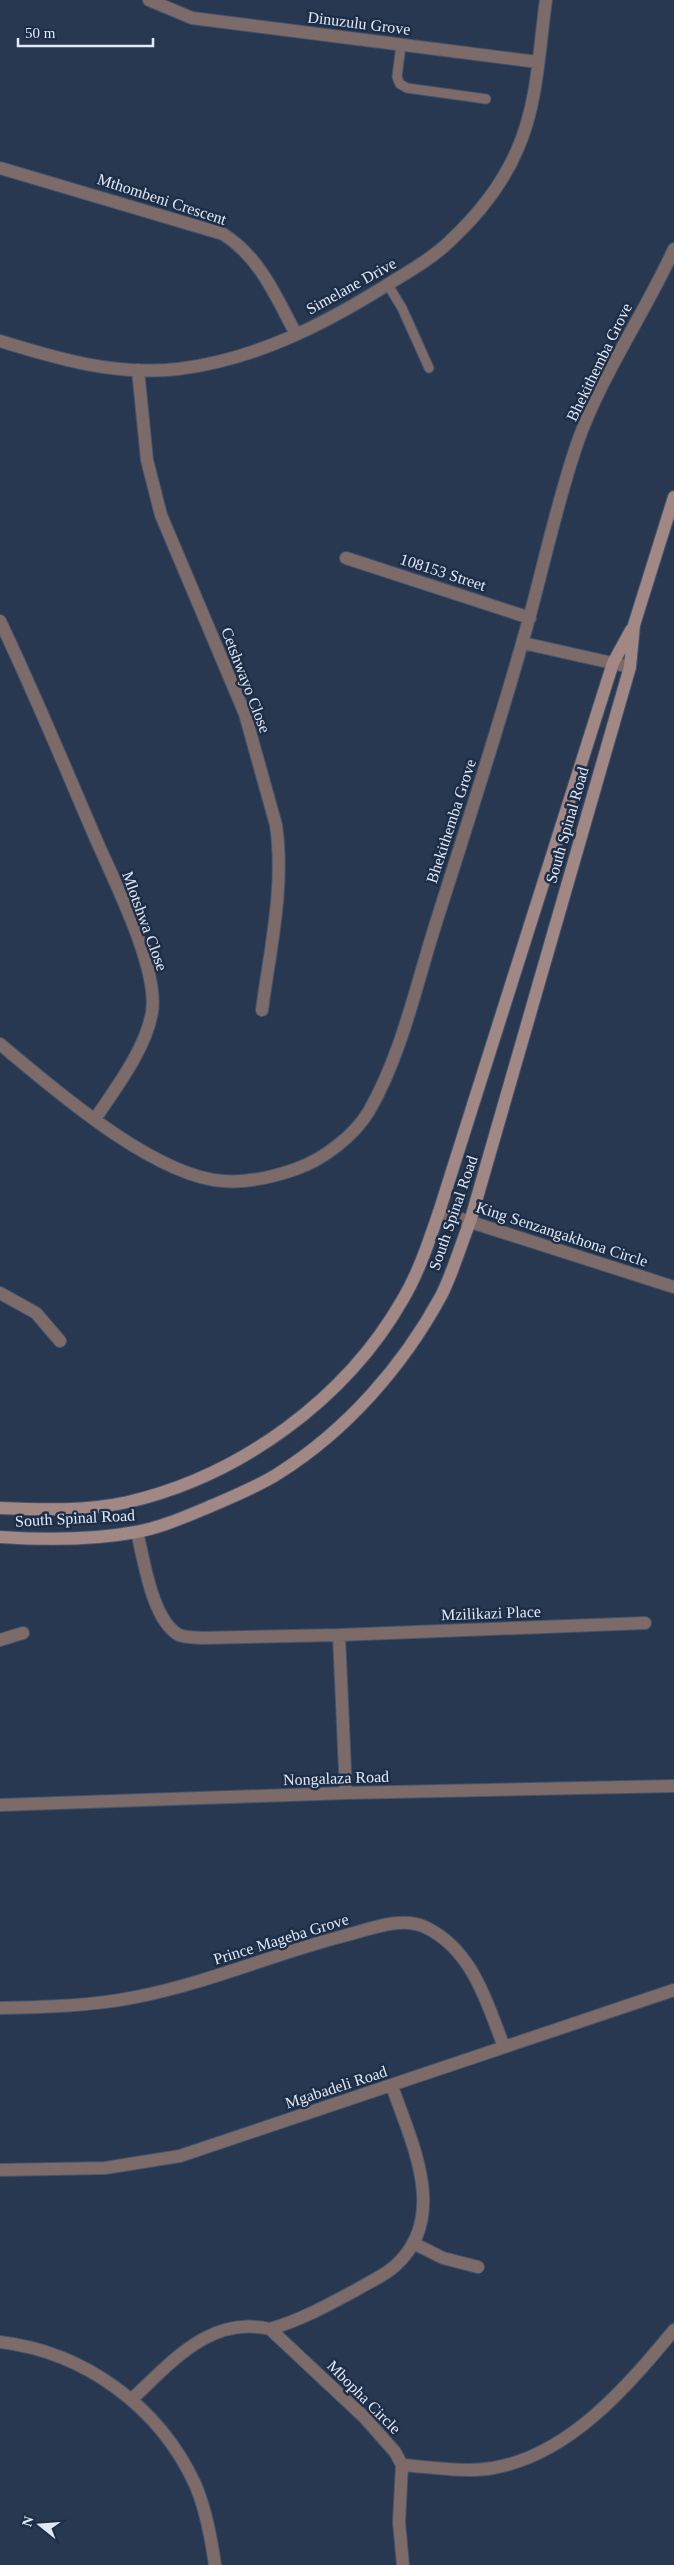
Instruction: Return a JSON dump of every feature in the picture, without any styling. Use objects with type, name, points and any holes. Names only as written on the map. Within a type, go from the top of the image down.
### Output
[{"type":"street","name":"Dinuzulu Grove","points":[[149,0],[192,18],[538,62]]},
{"type":"street","name":"Simelane Drive","points":[[0,342],[94,367],[138,370],[178,369],[259,350],[339,315],[388,285],[448,243],[474,217],[496,188],[518,149],[527,121],[538,62],[546,0]]},
{"type":"street","name":"Mthombeni Crescent","points":[[0,168],[223,234],[239,244],[257,263],[296,334]]},
{"type":"street","name":"Bhekithemba Grove","points":[[95,1119],[157,1160],[199,1178],[223,1182],[262,1178],[299,1168],[323,1156],[346,1138],[367,1114],[394,1056],[503,714],[565,483],[588,417],[604,380],[674,250]]},
{"type":"street","name":"Cetshwayo Close","points":[[138,370],[147,460],[161,515],[245,714],[276,825],[279,852],[277,897],[262,1010]]},
{"type":"street","name":"South Spinal Road","points":[[0,1508],[36,1510],[127,1502],[186,1484],[266,1442],[301,1417],[344,1378],[378,1338],[404,1298],[422,1258],[439,1212],[613,663],[634,625],[674,497]]},
{"type":"street","name":"108153 Street","points":[[346,558],[530,618]]},
{"type":"street","name":"Mlotshwa Close","points":[[0,621],[26,674],[136,935],[152,992],[152,1012],[147,1029],[121,1080],[95,1119]]},
{"type":"street","name":"South Spinal Road","points":[[0,1537],[64,1538],[137,1532],[182,1518],[230,1498],[278,1474],[324,1440],[386,1379],[416,1339],[442,1294],[470,1222],[630,667],[634,625]]},
{"type":"street","points":[[523,643],[630,667]]},
{"type":"street","points":[[0,1044],[65,1098],[95,1119]]},
{"type":"street","name":"King Senzangakhona Circle","points":[[439,1212],[674,1287]]},
{"type":"street","points":[[0,1293],[36,1313],[60,1341]]},
{"type":"street","name":"Mzilikazi Place","points":[[137,1532],[155,1601],[161,1615],[172,1629],[181,1636],[202,1638],[339,1635],[645,1623]]},
{"type":"street","points":[[0,1640],[23,1633]]},
{"type":"street","points":[[339,1635],[346,1793]]},
{"type":"street","name":"Nongalaza Road","points":[[0,1805],[346,1793],[674,1786]]},
{"type":"street","name":"Prince Mageba Grove","points":[[0,2008],[86,2004],[169,1990],[339,1937],[386,1925],[406,1923],[424,1926],[455,1947],[481,1988],[504,2047]]},
{"type":"street","name":"Mgabadeli Road","points":[[0,2170],[105,2168],[163,2159],[392,2086],[674,1990]]},
{"type":"street","points":[[132,2399],[177,2357],[212,2334],[238,2326],[255,2325],[270,2329],[307,2316],[394,2267],[414,2242],[420,2226],[424,2190],[421,2168],[392,2086]]},
{"type":"street","points":[[414,2242],[443,2258],[478,2267]]},
{"type":"street","name":"Mbopha Circle","points":[[270,2329],[364,2418],[395,2452],[402,2465]]},
{"type":"street","points":[[403,2565],[399,2522],[402,2465],[491,2468],[528,2458],[553,2446],[585,2422],[620,2391],[674,2330]]},
{"type":"street","points":[[0,2342],[49,2352],[76,2363],[99,2375],[132,2399],[173,2447],[194,2483],[210,2532],[215,2565]]},
{"type":"lane","points":[[401,45],[397,77],[400,84],[407,88],[486,99]]},
{"type":"lane","points":[[388,285],[402,308],[429,368]]}]
